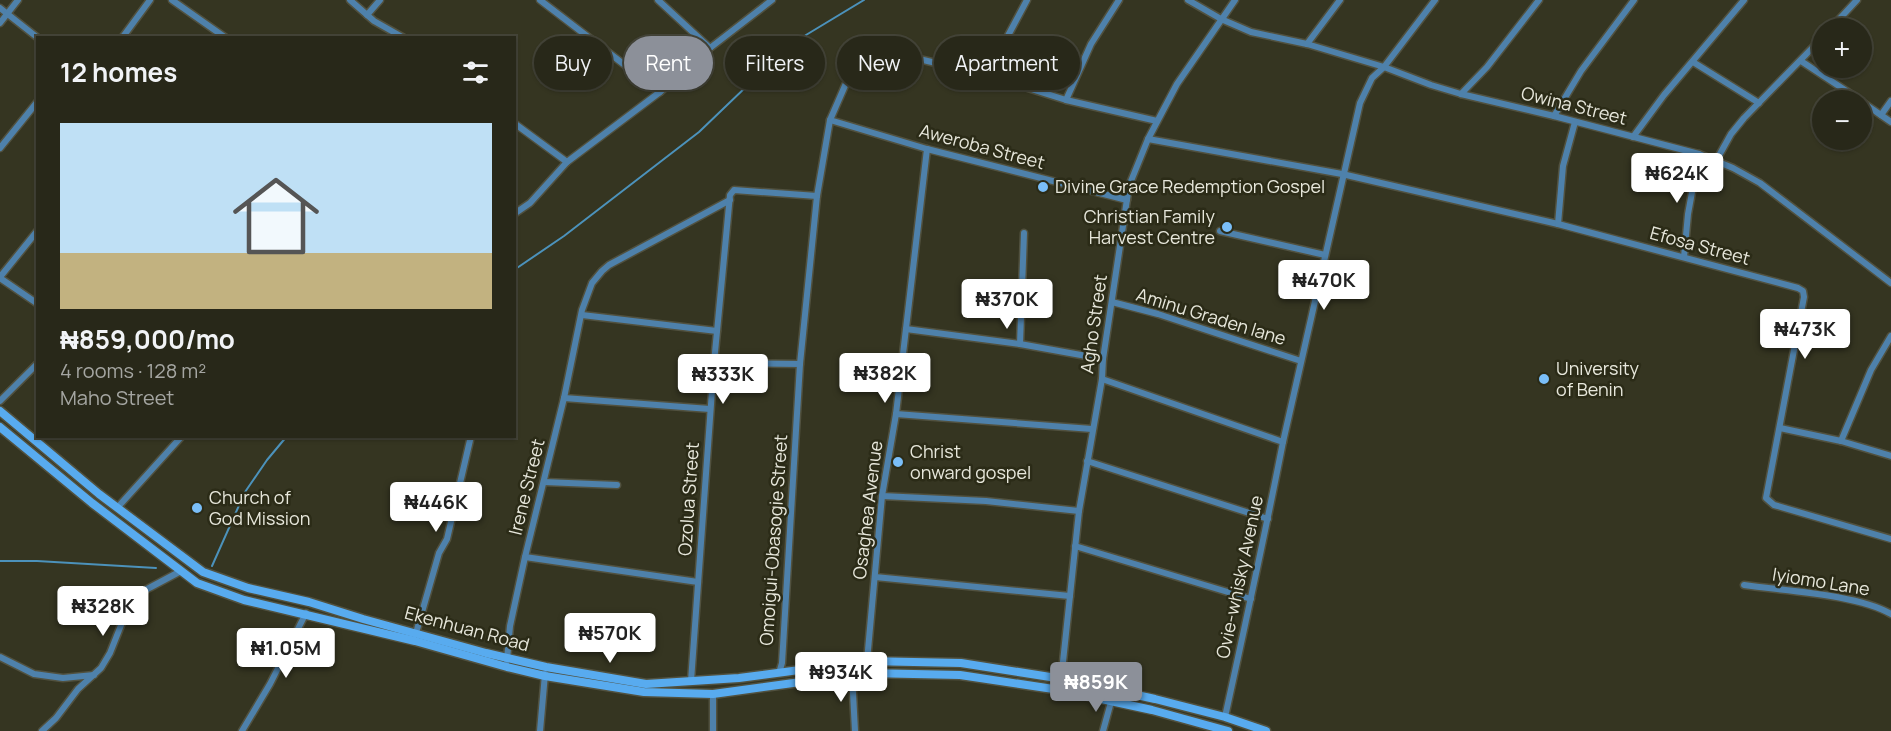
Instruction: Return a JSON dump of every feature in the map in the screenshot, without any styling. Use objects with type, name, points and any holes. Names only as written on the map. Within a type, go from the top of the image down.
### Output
[{"type":"main road","name":"Ekenhuan Road","points":[[0,411],[117,508],[203,572],[248,588],[309,602],[507,662]]},
{"type":"main road","name":"Ekenhuan Road","points":[[0,427],[92,503],[197,583],[244,600],[545,672],[644,692],[713,694],[852,674],[960,675],[1060,690],[1228,731]]},
{"type":"main road","name":"Ekenhuan Road","points":[[545,672],[646,684],[722,680],[867,661],[961,663],[1063,678],[1225,717],[1266,731]]},
{"type":"street","points":[[0,23],[18,0]]},
{"type":"street","points":[[123,36],[150,0]]},
{"type":"street","points":[[172,0],[223,36]]},
{"type":"street","points":[[350,0],[374,21],[400,36]]},
{"type":"street","points":[[367,15],[380,0]]},
{"type":"street","points":[[540,0],[660,92]]},
{"type":"street","points":[[658,0],[697,36]]},
{"type":"street","points":[[713,46],[772,0]]},
{"type":"street","points":[[1008,36],[1027,0]]},
{"type":"street","points":[[1066,100],[1091,44],[1119,0]]},
{"type":"street","name":"Owina Street","points":[[1188,0],[1251,32],[1307,44],[1384,67],[1461,94],[1699,154],[1733,168],[1760,183],[1891,283]]},
{"type":"street","name":"Agho Street","points":[[1060,690],[1079,511],[1102,378],[1129,186],[1148,139],[1177,84],[1235,0]]},
{"type":"street","points":[[1307,44],[1340,0]]},
{"type":"street","name":"Ovie-whisky Avenue","points":[[1225,717],[1283,442],[1342,174],[1352,143],[1360,103],[1372,78],[1384,67],[1435,0]]},
{"type":"street","points":[[1461,94],[1494,59],[1539,0]]},
{"type":"street","points":[[1554,116],[1581,70],[1634,0]]},
{"type":"street","points":[[1633,137],[1664,95],[1742,0]]},
{"type":"street","points":[[1840,18],[1857,0]]},
{"type":"street","points":[[0,8],[36,36]]},
{"type":"street","name":"Omoigui-Obasogie Street","points":[[779,673],[782,663],[800,364],[817,196],[830,120],[861,49],[868,47],[934,63]]},
{"type":"street","points":[[1716,161],[1731,134],[1812,48]]},
{"type":"street","points":[[1800,61],[1844,90]]},
{"type":"street","points":[[1693,62],[1760,103]]},
{"type":"street","points":[[516,213],[530,203],[567,162],[662,90]]},
{"type":"street","points":[[1034,90],[1066,100],[1157,121]]},
{"type":"street","points":[[1881,115],[1891,101]]},
{"type":"street","points":[[0,148],[36,103]]},
{"type":"street","points":[[1872,109],[1891,122]]},
{"type":"street","name":"Aweroba Street","points":[[830,120],[927,149],[1127,200]]},
{"type":"street","points":[[1558,224],[1563,166],[1575,122]]},
{"type":"street","points":[[516,124],[567,162]]},
{"type":"street","name":"Efosa Street","points":[[1148,139],[1342,174],[1558,224],[1798,288],[1803,291],[1780,428]]},
{"type":"street","name":"Osaghea Avenue","points":[[867,661],[882,496],[896,414],[927,149]]},
{"type":"street","points":[[1684,257],[1688,214],[1699,154]]},
{"type":"street","points":[[730,200],[730,195],[734,190],[817,196]]},
{"type":"street","name":"Irene Street","points":[[507,662],[510,627],[525,557],[582,315],[592,283],[602,271],[730,200]]},
{"type":"street","name":"Ozolua Street","points":[[691,681],[714,363],[730,200]]},
{"type":"street","points":[[1220,231],[1325,255]]},
{"type":"street","points":[[36,233],[0,278],[36,303]]},
{"type":"street","points":[[1020,344],[1024,233]]},
{"type":"street","name":"Aminu Graden lane","points":[[1112,302],[1301,361]]},
{"type":"street","points":[[582,315],[717,331]]},
{"type":"street","points":[[906,329],[1020,344],[1103,359]]},
{"type":"street","points":[[1841,441],[1871,370],[1891,336]]},
{"type":"street","points":[[714,363],[800,364]]},
{"type":"street","points":[[0,401],[36,365]]},
{"type":"street","points":[[1102,378],[1283,442]]},
{"type":"street","points":[[564,398],[711,409]]},
{"type":"street","points":[[896,414],[1092,429]]},
{"type":"street","points":[[1891,456],[1841,441],[1780,428],[1766,498],[1774,505],[1891,539]]},
{"type":"street","points":[[117,508],[180,438]]},
{"type":"street","points":[[416,633],[439,553],[447,539],[471,438]]},
{"type":"street","points":[[1087,461],[1268,519]]},
{"type":"street","points":[[544,482],[617,485]]},
{"type":"street","points":[[410,491],[454,508]]},
{"type":"street","points":[[882,496],[986,501],[1079,511]]},
{"type":"street","points":[[1075,546],[1251,599]]},
{"type":"street","points":[[525,557],[698,582]]},
{"type":"street","points":[[42,731],[56,718],[78,689],[95,675],[110,653],[131,600],[136,595],[181,571]]},
{"type":"street","points":[[875,578],[1070,596]]},
{"type":"street","name":"Iyiomo Lane","points":[[1744,585],[1849,600],[1890,612]]},
{"type":"street","points":[[242,731],[270,684],[306,614]]},
{"type":"street","points":[[0,657],[34,674],[63,678],[95,675]]},
{"type":"street","points":[[540,731],[545,672]]},
{"type":"street","points":[[852,674],[855,731]]},
{"type":"street","points":[[713,694],[713,731]]},
{"type":"street","points":[[1103,731],[1111,702]]},
{"type":"waterway","points":[[516,269],[564,236],[699,132],[773,61],[801,38],[864,0]]},
{"type":"waterway","points":[[212,566],[245,492],[285,438]]},
{"type":"waterway","points":[[0,561],[156,568]]},
{"type":"place","name":"Divine Grace Redemption Gospel","points":[[1043,187]]},
{"type":"place","name":"Christian Family Harvest Centre","points":[[1227,227]]},
{"type":"place","name":"University of Benin","points":[[1544,379]]},
{"type":"place","name":"Christ onward gospel","points":[[898,462]]},
{"type":"place","name":"Church of God Mission","points":[[197,508]]}]
